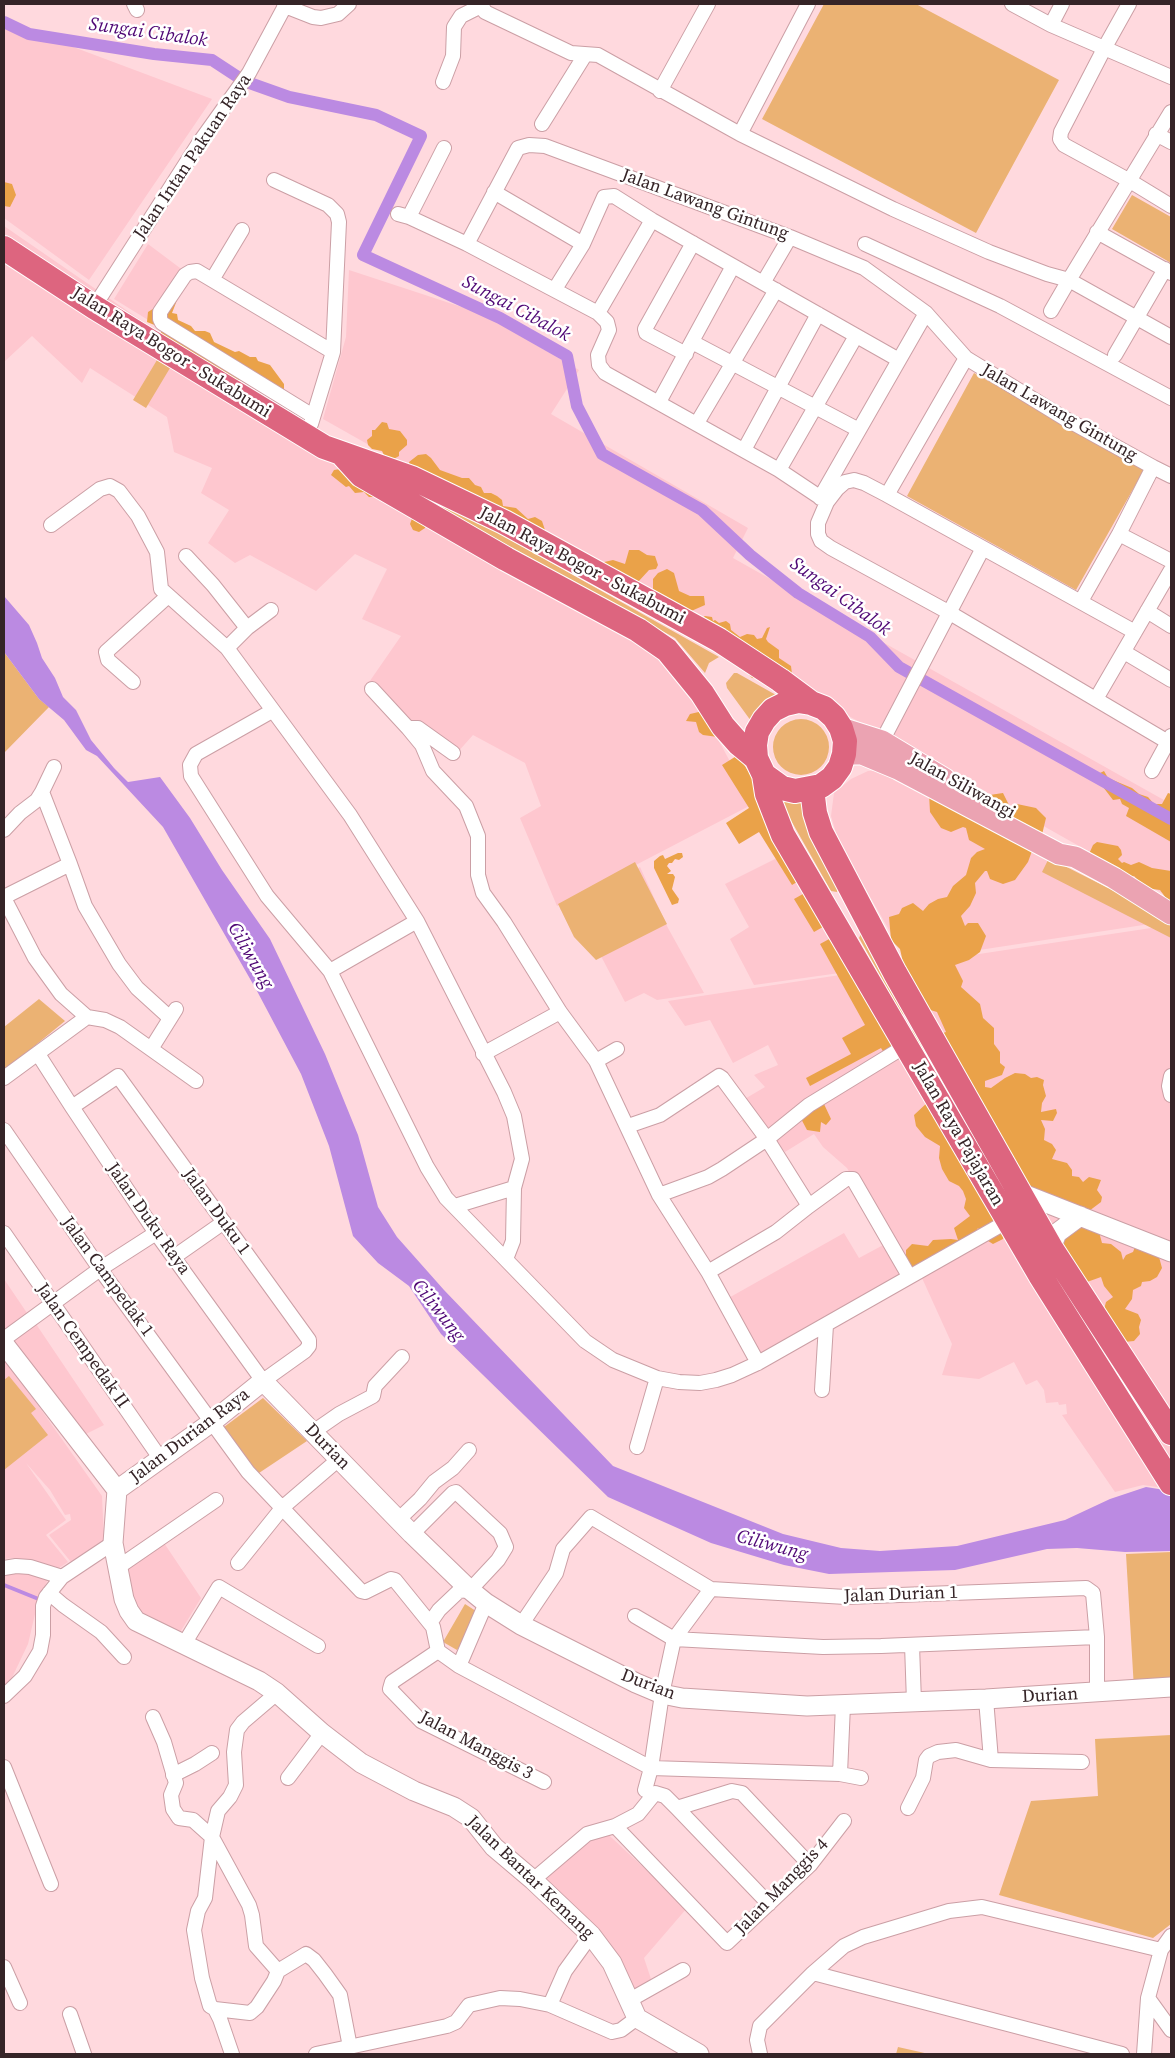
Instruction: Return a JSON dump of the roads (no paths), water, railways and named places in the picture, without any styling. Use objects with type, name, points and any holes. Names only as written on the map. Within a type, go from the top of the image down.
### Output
[{"type":"highway","name":"Jalan Raya Bogor - Sukabumi","points":[[4,248],[94,307],[310,426],[324,447],[341,453],[506,560],[638,630],[667,650],[702,692],[723,726],[760,767]]},
{"type":"highway","name":"Jalan Raya Bogor - Sukabumi","points":[[366,469],[412,478],[504,522],[719,640],[811,703]]},
{"type":"highway","points":[[792,703],[811,703],[824,708],[834,717],[841,728],[845,741],[840,767],[832,778],[821,786],[795,791],[782,788],[760,767],[755,745],[757,732],[773,710],[792,703]]},
{"type":"highway","name":"Jalan Raya Pajajaran","points":[[760,767],[767,794],[782,835],[907,1045],[1008,1221],[1171,1483]]},
{"type":"highway","name":"Jalan Raya Pajajaran","points":[[812,789],[815,813],[821,832],[895,973],[1051,1248],[1171,1432]]},
{"type":"highway","points":[[837,929],[864,914]]},
{"type":"highway","points":[[1123,1408],[1145,1394]]},
{"type":"main road","name":"Jalan Siliwangi","points":[[841,728],[877,750],[898,769],[1059,854],[1075,857],[1114,878],[1171,914]]},
{"type":"main road","name":"Jalan Siliwangi","points":[[844,754],[862,754],[877,750]]},
{"type":"street","points":[[284,5],[312,17],[322,18],[338,14],[349,4]]},
{"type":"street","points":[[660,91],[708,4]]},
{"type":"street","points":[[740,134],[808,4]]},
{"type":"street","points":[[1012,4],[1051,25],[1171,77]]},
{"type":"street","points":[[1051,25],[1062,4]]},
{"type":"street","points":[[1129,4],[1061,132],[1060,140],[1064,145],[1171,206]]},
{"type":"street","name":"Jalan Intan Pakuan Raya","points":[[94,307],[199,143],[232,100],[284,5]]},
{"type":"street","points":[[443,82],[453,56],[454,27],[461,16],[481,5],[485,12],[571,53],[598,55],[740,134],[919,221],[1022,265],[1069,280],[1171,337]]},
{"type":"street","points":[[542,124],[585,55]]},
{"type":"street","points":[[1051,311],[1171,112]]},
{"type":"street","points":[[1156,134],[1171,142]]},
{"type":"street","name":"Jalan Lawang Gintung","points":[[467,244],[518,148],[529,144],[545,146],[790,237],[864,268],[926,313],[966,358],[1064,418],[1171,476]]},
{"type":"street","points":[[444,148],[404,215],[467,244],[598,313],[607,322],[609,330],[598,355],[599,365],[605,373],[779,470],[824,500]]},
{"type":"street","points":[[274,180],[328,205],[338,214],[333,352],[310,426],[162,323],[160,319],[160,312],[187,273],[197,271],[333,352]]},
{"type":"street","points":[[494,192],[583,244]]},
{"type":"street","name":"Jalan Lawang Gintung","points":[[555,289],[583,244],[604,197],[614,196],[652,220],[899,360]]},
{"type":"street","name":"Jalan Lawang Gintung","points":[[598,313],[652,220]]},
{"type":"street","points":[[212,280],[242,230]]},
{"type":"street","points":[[1097,232],[1168,271],[1137,317],[1115,355]]},
{"type":"street","points":[[763,283],[790,237]]},
{"type":"street","points":[[693,243],[645,329],[646,333],[732,363],[859,430]]},
{"type":"street","points":[[866,244],[1000,306],[1171,398]]},
{"type":"street","points":[[659,402],[734,266]]},
{"type":"street","points":[[697,423],[776,290]]},
{"type":"street","points":[[926,313],[859,430],[824,500],[818,523],[818,534],[821,541],[950,613],[1096,699],[1170,739],[1152,771]]},
{"type":"street","points":[[744,450],[818,314]]},
{"type":"street","points":[[779,470],[856,336]]},
{"type":"street","name":"Jalan Lawang Gintung","points":[[887,495],[966,358]]},
{"type":"street","name":"Jalan Lawang Gintung","points":[[1081,601],[1119,534],[1153,467]]},
{"type":"street","points":[[824,500],[846,482],[854,480],[887,495],[1135,632]]},
{"type":"street","points":[[51,525],[100,489],[110,486],[119,491],[150,535],[157,552],[161,589],[227,648],[350,815],[417,921],[504,1092],[514,1116],[522,1160],[514,1188],[513,1241],[506,1259]]},
{"type":"street","points":[[1119,534],[1171,561]]},
{"type":"street","points":[[877,750],[924,664],[983,548]]},
{"type":"street","points":[[186,556],[213,585],[247,628]]},
{"type":"street","points":[[1096,699],[1171,571]]},
{"type":"street","points":[[133,682],[108,660],[106,652],[168,596]]},
{"type":"street","points":[[227,648],[247,628],[271,610]]},
{"type":"street","points":[[1147,611],[1171,626]]},
{"type":"street","points":[[1124,652],[1171,680]]},
{"type":"street","points":[[372,689],[422,745],[433,771],[466,806],[478,836],[478,875],[483,893],[504,922],[560,1012],[596,1061],[659,1195],[708,1272],[758,1363]]},
{"type":"street","points":[[272,711],[196,754],[190,770],[191,776],[267,896],[330,971],[427,1167],[446,1198],[585,1341],[613,1360],[657,1378],[700,1383],[732,1375],[758,1363],[1008,1221]]},
{"type":"street","points":[[408,728],[418,728],[453,754]]},
{"type":"street","points":[[4,830],[20,813],[38,800],[54,767]]},
{"type":"street","points":[[42,792],[85,906],[111,952],[137,988],[172,1013],[151,1049]]},
{"type":"street","points":[[70,864],[4,898],[35,958],[61,994],[86,1017],[105,1020],[120,1027],[196,1081]]},
{"type":"street","points":[[330,971],[417,921]]},
{"type":"street","points":[[483,1054],[560,1012]]},
{"type":"street","points":[[4,1078],[86,1017]]},
{"type":"street","points":[[659,1195],[708,1177],[767,1139],[808,1105],[907,1045]]},
{"type":"street","points":[[596,1061],[617,1049]]},
{"type":"street","name":"Jalan Duku Raya","points":[[38,1054],[156,1233],[263,1381]]},
{"type":"street","name":"Jalan Duku 1","points":[[72,1108],[118,1076],[309,1340],[309,1346],[304,1351],[263,1381]]},
{"type":"street","points":[[628,1126],[660,1115],[718,1076],[722,1078],[767,1139],[809,1206]]},
{"type":"street","points":[[1171,1076],[1169,1086],[1171,1095]]},
{"type":"street","name":"Jalan Campedak 1","points":[[4,1130],[100,1269],[248,1472],[361,1591],[365,1592],[394,1579],[430,1623]]},
{"type":"street","points":[[708,1272],[776,1232],[846,1179],[853,1179],[909,1276]]},
{"type":"street","points":[[455,1206],[514,1188]]},
{"type":"street","points":[[1021,1193],[1171,1252]]},
{"type":"street","points":[[1051,1248],[1057,1233],[1080,1216]]},
{"type":"street","points":[[174,1257],[224,1222]]},
{"type":"street","name":"Jalan Cempedak II","points":[[4,1233],[160,1458]]},
{"type":"street","points":[[4,1339],[100,1269],[156,1233]]},
{"type":"street","points":[[822,1390],[826,1325]]},
{"type":"street","points":[[4,1344],[117,1490]]},
{"type":"street","points":[[313,1432],[339,1414],[373,1396],[375,1386],[402,1357]]},
{"type":"street","points":[[637,1448],[657,1378]]},
{"type":"street","name":"Jalan Durian Raya","points":[[117,1490],[212,1422],[263,1381]]},
{"type":"street","name":"Durian","points":[[263,1381],[412,1534],[486,1603],[521,1624],[636,1684],[662,1694],[682,1698],[807,1706],[843,1706],[1097,1693],[1171,1687]]},
{"type":"street","points":[[398,1520],[420,1499],[434,1482],[453,1468],[469,1450]]},
{"type":"street","points":[[238,1562],[283,1508],[339,1459]]},
{"type":"street","name":"Jalan Bantar Kemang","points":[[117,1490],[113,1543],[124,1600],[136,1621],[259,1681],[277,1693],[322,1733],[360,1762],[414,1792],[454,1807],[471,1818],[494,1847],[533,1880],[592,1935],[612,1963],[633,2010]]},
{"type":"street","points":[[412,1534],[455,1492],[489,1520],[502,1536],[506,1550],[470,1590],[459,1591],[439,1610],[430,1623],[436,1635],[438,1651],[459,1666],[651,1768],[840,1774],[861,1778]]},
{"type":"street","points":[[117,1568],[216,1500]]},
{"type":"street","points":[[521,1624],[556,1573],[563,1549],[591,1517],[711,1589],[674,1639],[662,1694],[651,1768],[645,1790]]},
{"type":"street","points":[[4,1696],[25,1676],[40,1651],[46,1599],[62,1577],[113,1543]]},
{"type":"street","points":[[4,1568],[30,1567],[62,1577]]},
{"type":"street","points":[[184,1644],[219,1587],[318,1646]]},
{"type":"street","name":"Jalan Durian 1","points":[[711,1589],[846,1598],[1086,1588],[1093,1593],[1098,1637]]},
{"type":"street","points":[[46,1599],[63,1605],[101,1632],[124,1657]]},
{"type":"street","points":[[459,1666],[486,1603]]},
{"type":"street","points":[[635,1616],[674,1639],[823,1647],[1098,1637],[1097,1693]]},
{"type":"street","points":[[912,1645],[914,1702]]},
{"type":"street","name":"Jalan Manggis 3","points":[[438,1651],[392,1682],[390,1689],[421,1721],[544,1782]]},
{"type":"street","points":[[277,1693],[243,1722],[237,1730],[234,1752],[236,1785],[230,1797],[218,1811],[212,1837],[204,1898],[198,1911],[194,1930],[207,1997],[210,2006],[215,2009],[250,2013],[257,2007],[278,1971],[304,1954],[314,1960],[340,1995],[350,2047]]},
{"type":"street","points":[[986,1699],[991,1760]]},
{"type":"street","points":[[840,1774],[843,1706]]},
{"type":"street","points":[[154,1717],[164,1742],[173,1775],[175,1788],[171,1795],[171,1802],[177,1816],[193,1820],[212,1837],[249,1905],[256,1946],[278,1971]]},
{"type":"street","points":[[288,1778],[322,1733]]},
{"type":"street","points":[[908,1808],[923,1778],[923,1768],[928,1756],[947,1750],[956,1750],[991,1760],[1082,1762]]},
{"type":"street","points":[[173,1775],[212,1754]]},
{"type":"street","points":[[4,1767],[51,1884]]},
{"type":"street","points":[[677,1808],[732,1791],[742,1792],[810,1865]]},
{"type":"street","points":[[533,1880],[587,1834],[615,1826],[638,1814],[655,1793],[665,1796],[769,1904]]},
{"type":"street","name":"Jalan Manggis 4","points":[[615,1826],[727,1943],[810,1865],[844,1821]]},
{"type":"street","points":[[760,2054],[757,2040],[760,2026],[813,1973],[853,1940],[964,1908],[982,1907],[1161,1950]]},
{"type":"street","points":[[550,2005],[565,1971],[592,1935]]},
{"type":"street","points":[[1144,2054],[1148,1998],[1161,1950],[1171,1936]]},
{"type":"street","points":[[316,2054],[452,2025],[465,2008],[473,2003],[509,1997],[550,2005],[612,2032],[621,2030],[633,2010],[683,1970]]},
{"type":"street","points":[[5,1972],[20,2003]]},
{"type":"street","points":[[813,1973],[1122,2054]]},
{"type":"street","points":[[1148,1998],[1171,2030]]},
{"type":"street","points":[[215,2009],[232,2054]]},
{"type":"street","points":[[633,2010],[700,2054]]},
{"type":"street","points":[[70,2014],[84,2054]]},
{"type":"water","name":"Ciliwung","points":[[4,596],[29,625],[42,658],[55,678],[63,697],[76,710],[91,740],[128,782],[160,777],[190,818],[222,870],[270,939],[325,1054],[358,1135],[378,1207],[397,1237],[444,1290],[613,1466],[783,1534],[841,1548],[880,1551],[957,1546],[1065,1520],[1110,1499],[1146,1487],[1171,1491],[1171,1551],[1125,1552],[1077,1548],[1047,1549],[955,1570],[829,1574],[784,1565],[711,1543],[608,1497],[441,1334],[409,1286],[378,1263],[353,1236],[329,1146],[301,1074],[257,991],[163,827],[97,756],[86,750],[64,720],[39,699],[4,652]]},
{"type":"waterway","name":"Sungai Cibalok","points":[[4,22],[29,34],[154,54],[212,60],[244,81],[289,97],[376,115],[421,136],[363,255],[500,318],[567,356],[577,406],[602,454],[702,510],[750,555],[798,593],[870,637],[899,667],[1171,819]]},
{"type":"waterway","points":[[4,1585],[41,1600]]}]
